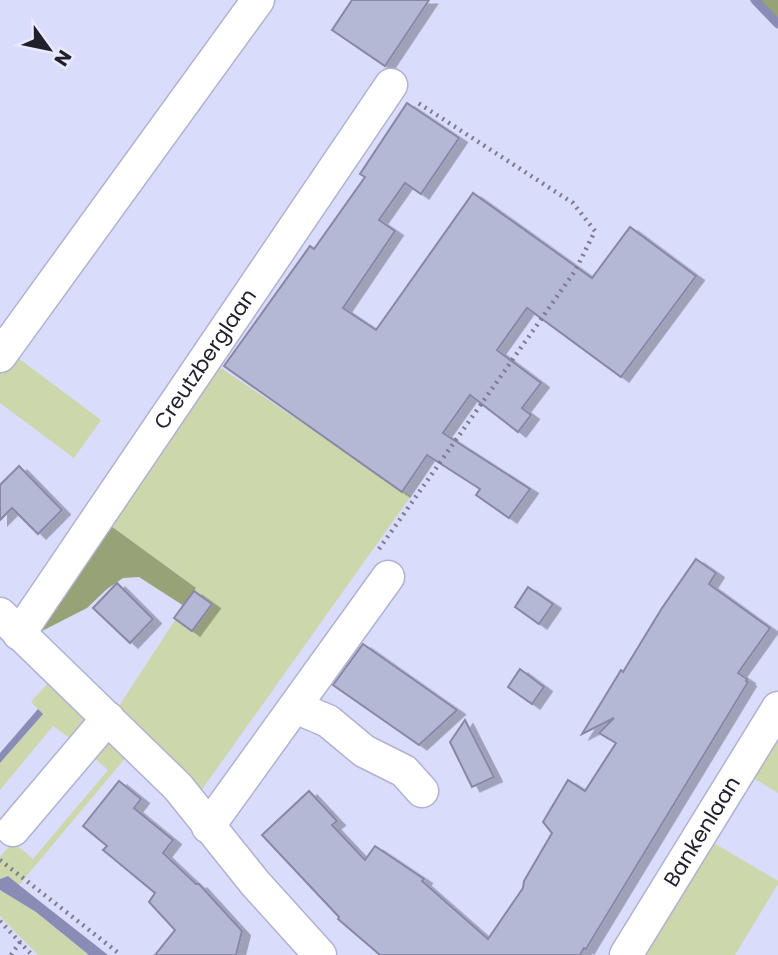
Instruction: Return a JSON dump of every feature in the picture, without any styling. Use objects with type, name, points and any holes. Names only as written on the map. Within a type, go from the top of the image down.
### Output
[{"type":"street","points":[[0,356],[258,0]]},
{"type":"street","name":"Creutzberglaan","points":[[320,955],[208,827],[178,787],[10,624],[391,85]]},
{"type":"street","points":[[208,827],[295,708],[382,564]]},
{"type":"street","points":[[295,708],[328,721],[364,751],[404,771],[422,792]]},
{"type":"street","name":"Bankenlaan","points":[[625,955],[778,708]]},
{"type":"street","points":[[13,830],[108,718]]},
{"type":"path","points":[[382,564],[575,271],[594,231],[573,203],[391,85]]},
{"type":"path","points":[[0,860],[121,955]]},
{"type":"path","points":[[0,921],[32,955]]},
{"type":"path","points":[[10,955],[20,942]]},
{"type":"green space","points":[[750,0],[778,0],[778,28]]},
{"type":"green space","points":[[10,352],[101,420],[74,458],[0,403],[0,367]]},
{"type":"green space","points":[[218,366],[411,496],[198,795],[117,709],[196,588],[111,526]]},
{"type":"green space","points":[[111,526],[196,588],[184,606],[139,577],[123,578],[87,608],[40,632]]},
{"type":"green space","points":[[50,681],[89,721],[74,741],[53,726],[0,790],[0,763],[43,714],[31,702]]},
{"type":"green space","points":[[778,725],[778,793],[745,773]]},
{"type":"green space","points":[[107,737],[127,756],[19,885],[8,876],[0,879],[0,857],[13,842],[33,859],[108,770],[91,755]]},
{"type":"green space","points":[[707,839],[778,881],[778,884],[735,955],[637,955]]},
{"type":"green space","points":[[0,890],[36,912],[89,955],[38,955],[0,916]]},
{"type":"water","points":[[38,709],[43,714],[0,763],[0,753]]},
{"type":"water","points":[[8,876],[108,955],[89,955],[36,912],[0,890],[0,879]]},
{"type":"building","points":[[352,0],[429,0],[385,66],[332,30]]},
{"type":"building","points":[[407,103],[459,138],[421,194],[405,183],[379,220],[395,231],[343,308],[376,330],[473,193],[592,278],[630,227],[696,276],[621,377],[527,308],[497,350],[541,383],[522,408],[531,415],[518,432],[470,395],[443,433],[530,489],[509,518],[476,495],[480,489],[427,455],[402,492],[224,366],[310,246],[314,249],[365,177],[360,174]]},
{"type":"building","points":[[19,466],[62,510],[38,534],[12,508],[0,520],[0,485]]},
{"type":"building","points":[[696,559],[716,573],[709,584],[770,628],[738,673],[748,682],[580,955],[380,955],[338,919],[262,835],[309,791],[337,821],[332,825],[365,860],[375,846],[424,879],[422,881],[488,939],[523,888],[524,881],[552,833],[543,822],[568,780],[585,791],[616,743],[599,733],[614,718],[582,734],[621,670],[623,672]]},
{"type":"building","points":[[117,583],[153,619],[130,643],[93,608]]},
{"type":"building","points":[[528,587],[553,604],[539,624],[515,607]]},
{"type":"building","points":[[194,591],[212,604],[192,631],[174,618]]},
{"type":"building","points":[[363,644],[457,710],[419,745],[333,685]]},
{"type":"building","points":[[520,669],[544,687],[532,704],[508,687]]},
{"type":"building","points":[[465,720],[494,777],[472,787],[450,742]]},
{"type":"building","points":[[119,781],[141,799],[134,808],[173,840],[163,853],[199,884],[242,931],[236,955],[155,955],[175,930],[149,902],[155,893],[103,850],[107,846],[83,826]]},
{"type":"waterway","points":[[755,0],[778,24]]}]
